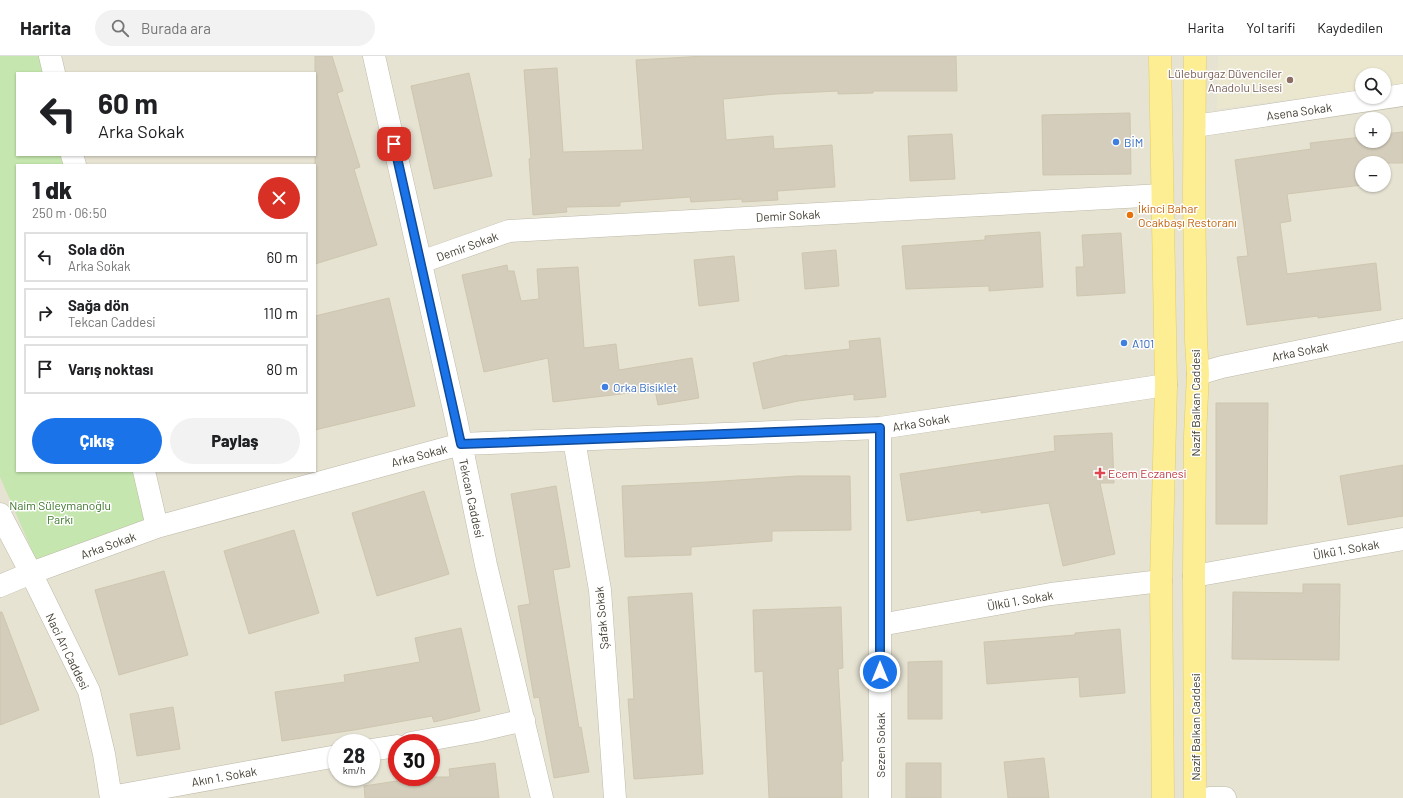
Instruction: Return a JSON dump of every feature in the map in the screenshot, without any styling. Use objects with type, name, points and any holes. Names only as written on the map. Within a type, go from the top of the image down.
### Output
[{"type":"main road","points":[[1160,56],[1166,385],[1161,581],[1163,798]]},
{"type":"main road","name":"Nazif Balkan Caddesi","points":[[1195,56],[1194,193],[1196,340],[1198,374],[1195,436],[1194,576],[1195,798]]},
{"type":"main road","points":[[1166,385],[1198,374]]},
{"type":"street","points":[[50,56],[54,72]]},
{"type":"street","name":"Tekcan Caddesi","points":[[374,56],[461,444],[486,565],[542,798]]},
{"type":"street","name":"Asena Sokak","points":[[1195,126],[1403,95]]},
{"type":"street","name":"Demir Sokak","points":[[420,262],[509,231],[1162,195]]},
{"type":"street","name":"Arka Sokak","points":[[1198,374],[1222,367],[1403,330]]},
{"type":"street","name":"Arka Sokak","points":[[0,586],[31,573],[157,527],[461,444],[880,428],[1166,385]]},
{"type":"street","name":"Sezen Sokak","points":[[880,428],[880,798]]},
{"type":"street","name":"Şafak Sokak","points":[[574,440],[600,590],[615,798]]},
{"type":"street","points":[[144,472],[157,527]]},
{"type":"street","name":"Naci Arı Caddesi","points":[[0,514],[89,691],[104,754],[111,797]]},
{"type":"street","name":"Ülkü 1. Sokak","points":[[1194,576],[1403,539]]},
{"type":"street","name":"Ülkü 1. Sokak","points":[[880,625],[1051,594],[1161,581]]},
{"type":"street","points":[[440,738],[524,720]]},
{"type":"street","name":"Akın 1. Sokak","points":[[111,797],[328,758]]},
{"type":"street","points":[[1210,798],[1225,798]]},
{"type":"shaded area","points":[[0,56],[1403,56],[1403,798],[0,798]]},
{"type":"shaded area","name":"Lüleburgaz Düvenciler Anadolu Lisesi","points":[[1218,56],[1403,56],[1403,85],[1391,87],[1391,68],[1355,68],[1355,91],[1217,109]]},
{"type":"green space","name":"Naim Süleymanoğlu Parkı","points":[[0,56],[44,56],[48,72],[16,72],[16,156],[66,156],[68,164],[16,164],[16,472],[138,472],[149,520],[38,564],[0,477]]},
{"type":"building","points":[[315,56],[332,56],[343,91],[337,93],[360,167],[354,169],[377,245],[316,264],[316,72]]},
{"type":"building","points":[[705,56],[956,56],[957,91],[873,91],[873,93],[838,94],[838,91],[776,94],[723,99],[726,140],[773,136],[774,149],[832,145],[835,187],[777,191],[778,200],[742,202],[742,199],[691,202],[690,197],[620,202],[620,206],[566,207],[567,212],[533,215],[529,159],[531,158],[524,70],[557,68],[563,152],[643,150],[636,60]]},
{"type":"building","points":[[469,73],[492,176],[434,189],[411,86]]},
{"type":"building","points":[[1130,113],[1131,174],[1043,175],[1042,115]]},
{"type":"building","points":[[1403,132],[1403,163],[1391,163],[1391,156],[1355,156],[1355,186],[1287,194],[1291,221],[1280,223],[1287,274],[1376,263],[1381,310],[1247,325],[1237,257],[1248,256],[1235,160],[1311,149],[1310,143],[1355,138],[1355,148],[1391,148],[1391,133]]},
{"type":"building","points":[[952,134],[955,179],[910,181],[908,136]]},
{"type":"building","points":[[1040,232],[1043,287],[989,291],[989,286],[906,289],[902,246],[985,240],[985,236]]},
{"type":"building","points":[[1121,233],[1125,293],[1077,296],[1076,267],[1084,267],[1082,235]]},
{"type":"building","points":[[836,250],[839,286],[805,289],[802,253]]},
{"type":"building","points":[[734,256],[739,301],[699,306],[694,260]]},
{"type":"building","points":[[507,265],[508,271],[514,271],[521,301],[539,299],[537,269],[578,267],[584,348],[616,344],[619,370],[692,358],[699,398],[658,405],[655,390],[553,402],[548,358],[484,372],[462,275]]},
{"type":"building","points":[[389,298],[415,406],[316,430],[316,316]]},
{"type":"building","points":[[880,338],[886,397],[854,400],[854,394],[798,401],[763,409],[753,363],[787,355],[850,349],[849,341]]},
{"type":"building","points":[[1216,403],[1268,403],[1267,524],[1216,524]]},
{"type":"building","points":[[1112,433],[1114,483],[1100,483],[1115,554],[1063,566],[1049,503],[981,513],[981,510],[907,521],[900,474],[1055,451],[1054,436]]},
{"type":"building","points":[[1403,465],[1403,516],[1348,525],[1340,476]]},
{"type":"building","points":[[797,476],[850,476],[851,530],[772,531],[772,541],[691,547],[691,555],[625,557],[622,486]]},
{"type":"building","points":[[556,486],[570,567],[553,570],[579,728],[581,727],[589,772],[554,778],[539,697],[534,698],[518,606],[530,604],[511,494]]},
{"type":"building","points":[[424,491],[449,574],[377,596],[352,513]]},
{"type":"building","points":[[294,530],[319,613],[249,634],[224,551]]},
{"type":"building","points":[[164,571],[188,655],[119,675],[95,590]]},
{"type":"building","points":[[1303,584],[1340,584],[1339,660],[1232,659],[1233,592],[1303,593]]},
{"type":"building","points":[[692,593],[703,774],[634,779],[628,699],[634,699],[628,597]]},
{"type":"building","points":[[841,607],[843,668],[838,669],[843,761],[841,761],[842,798],[769,798],[763,671],[755,672],[753,610]]},
{"type":"building","points":[[0,612],[2,612],[39,710],[0,725]]},
{"type":"building","points":[[461,628],[480,711],[434,722],[432,716],[282,741],[275,692],[345,682],[344,675],[420,662],[415,638]]},
{"type":"building","points":[[1120,629],[1125,693],[1080,697],[1079,677],[987,684],[984,642],[1075,635],[1075,633]]},
{"type":"building","points":[[942,661],[942,719],[908,719],[908,662]]},
{"type":"building","points":[[173,707],[180,749],[137,756],[130,714]]},
{"type":"building","points":[[1044,758],[1049,798],[1008,798],[1004,762]]},
{"type":"building","points":[[495,763],[499,798],[365,798],[364,786],[380,786],[380,784],[388,782],[388,786],[440,786],[440,777],[450,777],[449,769]]},
{"type":"building","points":[[906,763],[941,763],[941,798],[906,798]]},
{"type":"place","name":"Lüleburgaz Düvenciler Anadolu Lisesi","points":[[1290,80]]},
{"type":"place","name":"BİM","points":[[1116,142]]},
{"type":"place","name":"İkinci Bahar Ocakbaşı Restoranı","points":[[1130,215]]},
{"type":"place","name":"A101","points":[[1124,343]]},
{"type":"place","name":"Orka Bisiklet","points":[[605,387]]},
{"type":"place","name":"Ecem Eczanesi","points":[[1100,473]]},
{"type":"route","points":[[394,144],[461,444],[880,428],[880,672]]}]
